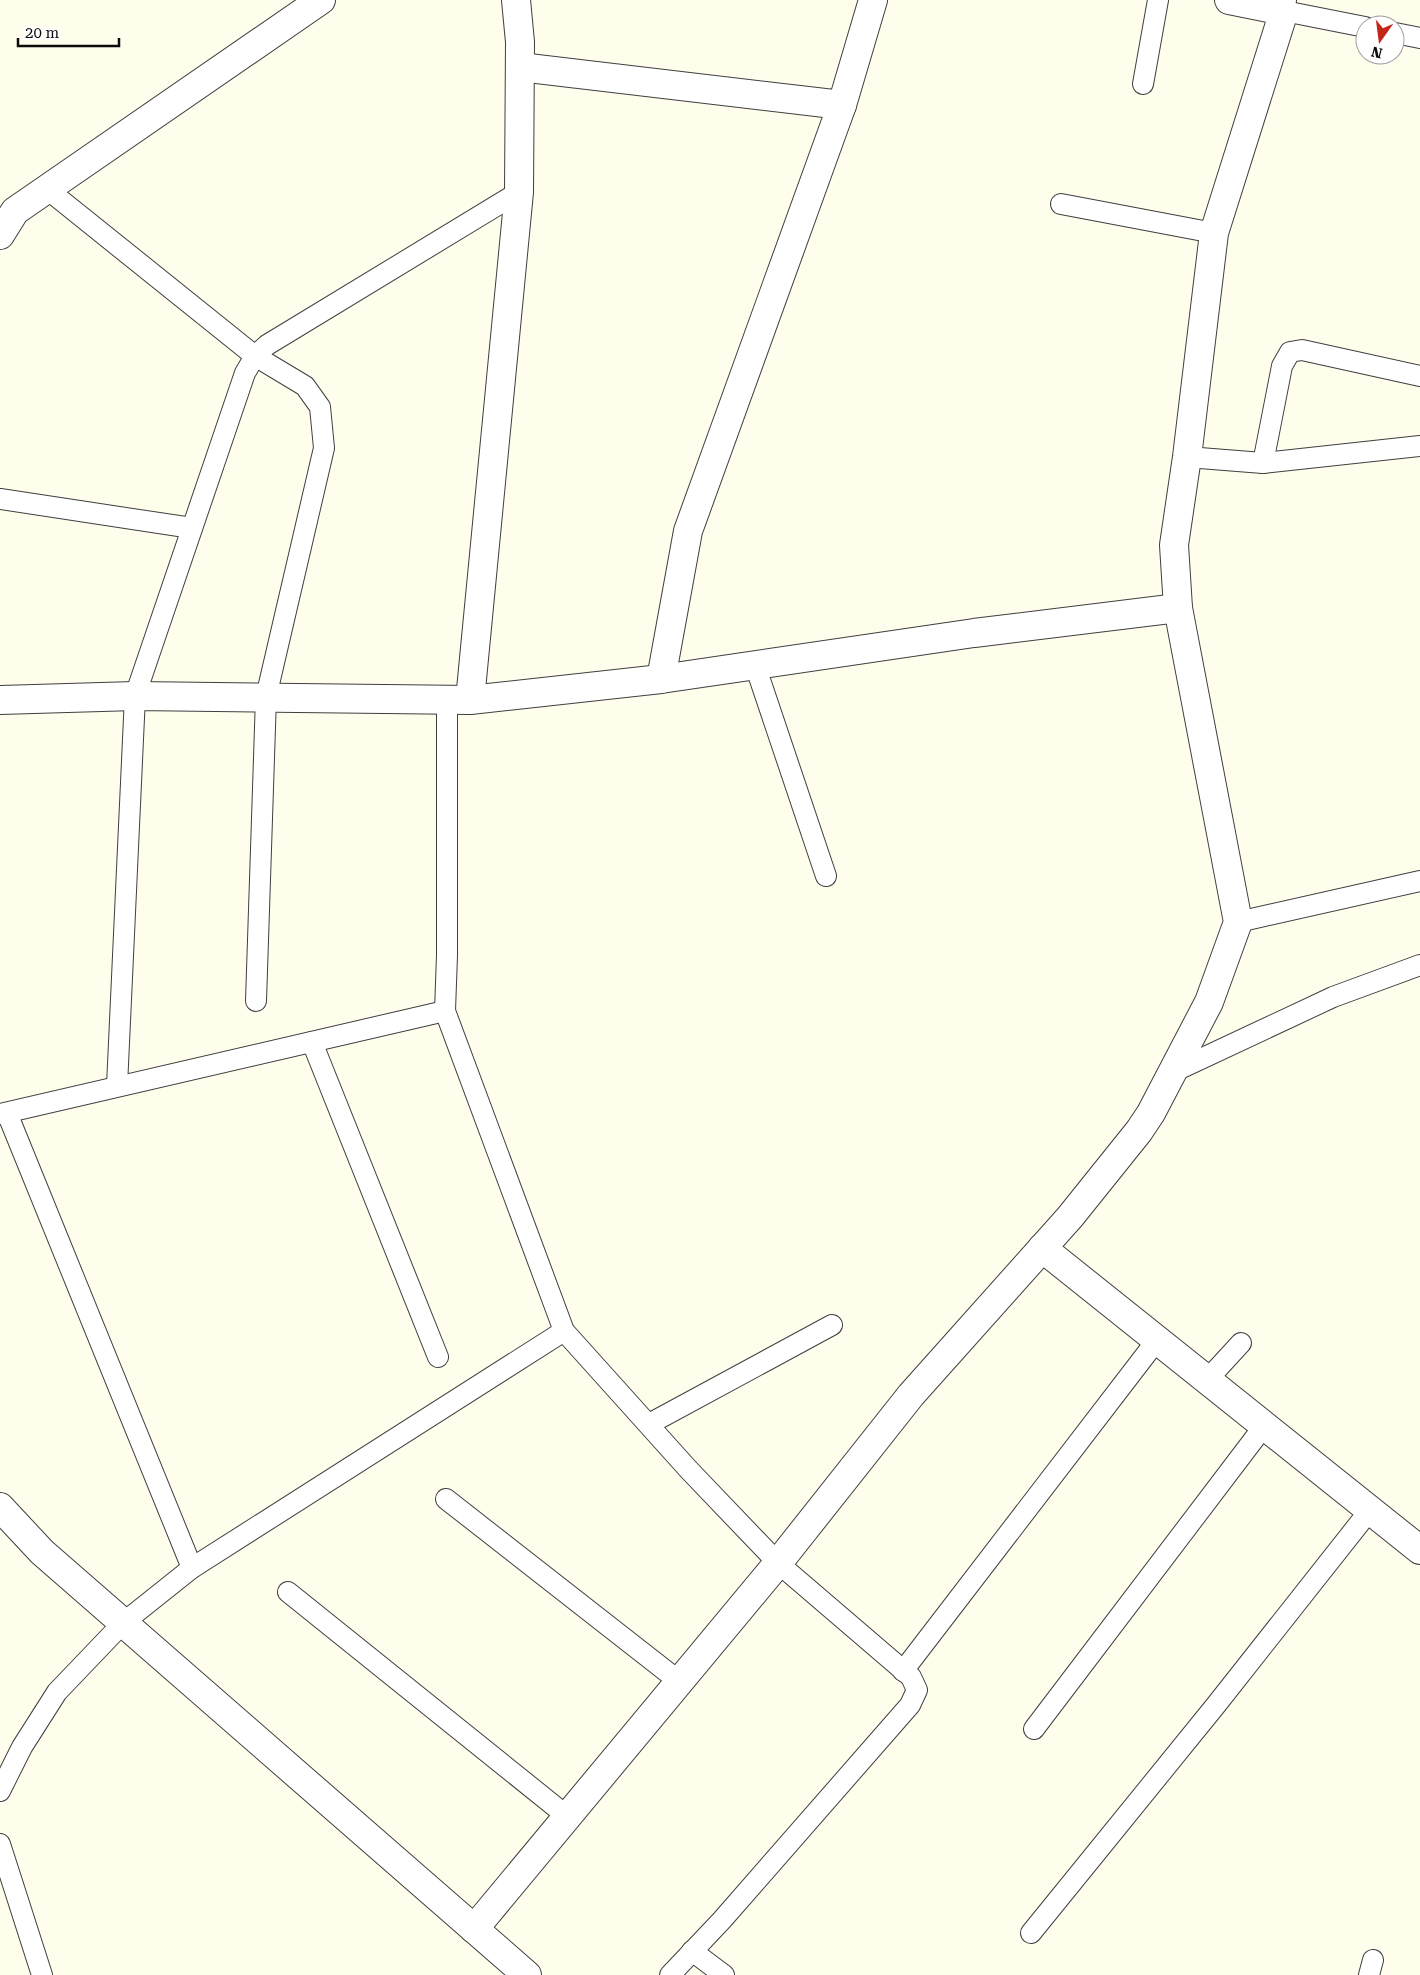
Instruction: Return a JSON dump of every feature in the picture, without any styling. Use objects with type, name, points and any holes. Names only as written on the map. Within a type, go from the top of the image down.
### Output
[{"type":"street","points":[[0,235],[15,211],[321,0]]},
{"type":"street","points":[[459,700],[519,192],[520,42],[516,0]]},
{"type":"street","points":[[661,679],[688,532],[842,105],[873,0]]},
{"type":"street","points":[[474,1929],[778,1563],[911,1395],[1070,1217],[1139,1131],[1151,1113],[1209,1002],[1238,922],[1178,608],[1174,545],[1187,457],[1214,232],[1285,6],[1229,0]]},
{"type":"street","points":[[520,68],[842,105]]},
{"type":"street","points":[[0,700],[135,696],[459,700],[661,679],[974,633],[1178,608]]},
{"type":"street","points":[[1042,1248],[1420,1550]]},
{"type":"street","points":[[0,1507],[42,1552],[527,1975]]},
{"type":"lane","points":[[1143,84],[1158,0]]},
{"type":"lane","points":[[1285,6],[1355,24]]},
{"type":"lane","points":[[1405,35],[1420,38]]},
{"type":"lane","points":[[47,189],[255,356],[305,386],[320,407],[324,448],[266,697],[256,1001]]},
{"type":"lane","points":[[117,1086],[135,696],[245,373],[255,356],[267,345],[519,192]]},
{"type":"lane","points":[[1062,204],[1214,232]]},
{"type":"lane","points":[[1263,464],[1282,366],[1290,352],[1302,350],[1420,376]]},
{"type":"lane","points":[[1187,457],[1263,464],[1420,446]]},
{"type":"lane","points":[[0,500],[192,528]]},
{"type":"lane","points":[[755,665],[826,876]]},
{"type":"lane","points":[[459,700],[444,1011],[564,1331],[650,1424],[689,1470],[778,1563],[911,1677],[917,1690],[910,1705],[722,1920],[670,1975]]},
{"type":"lane","points":[[1238,922],[1420,880]]},
{"type":"lane","points":[[1172,1072],[1332,997],[1420,965]]},
{"type":"lane","points":[[192,1568],[4,1114],[117,1086],[444,1011]]},
{"type":"lane","points":[[312,1042],[438,1357]]},
{"type":"lane","points":[[650,1424],[832,1325]]},
{"type":"lane","points":[[0,1791],[22,1747],[57,1692],[123,1623],[192,1568],[564,1331]]},
{"type":"lane","points":[[904,1671],[1157,1340]]},
{"type":"lane","points":[[1207,1380],[1241,1343]]},
{"type":"lane","points":[[1034,1728],[1264,1426]]},
{"type":"lane","points":[[446,1499],[680,1682]]},
{"type":"lane","points":[[1031,1933],[1370,1510]]},
{"type":"lane","points":[[288,1592],[568,1817]]},
{"type":"lane","points":[[0,1844],[42,1975]]},
{"type":"lane","points":[[692,1951],[724,1975]]}]
